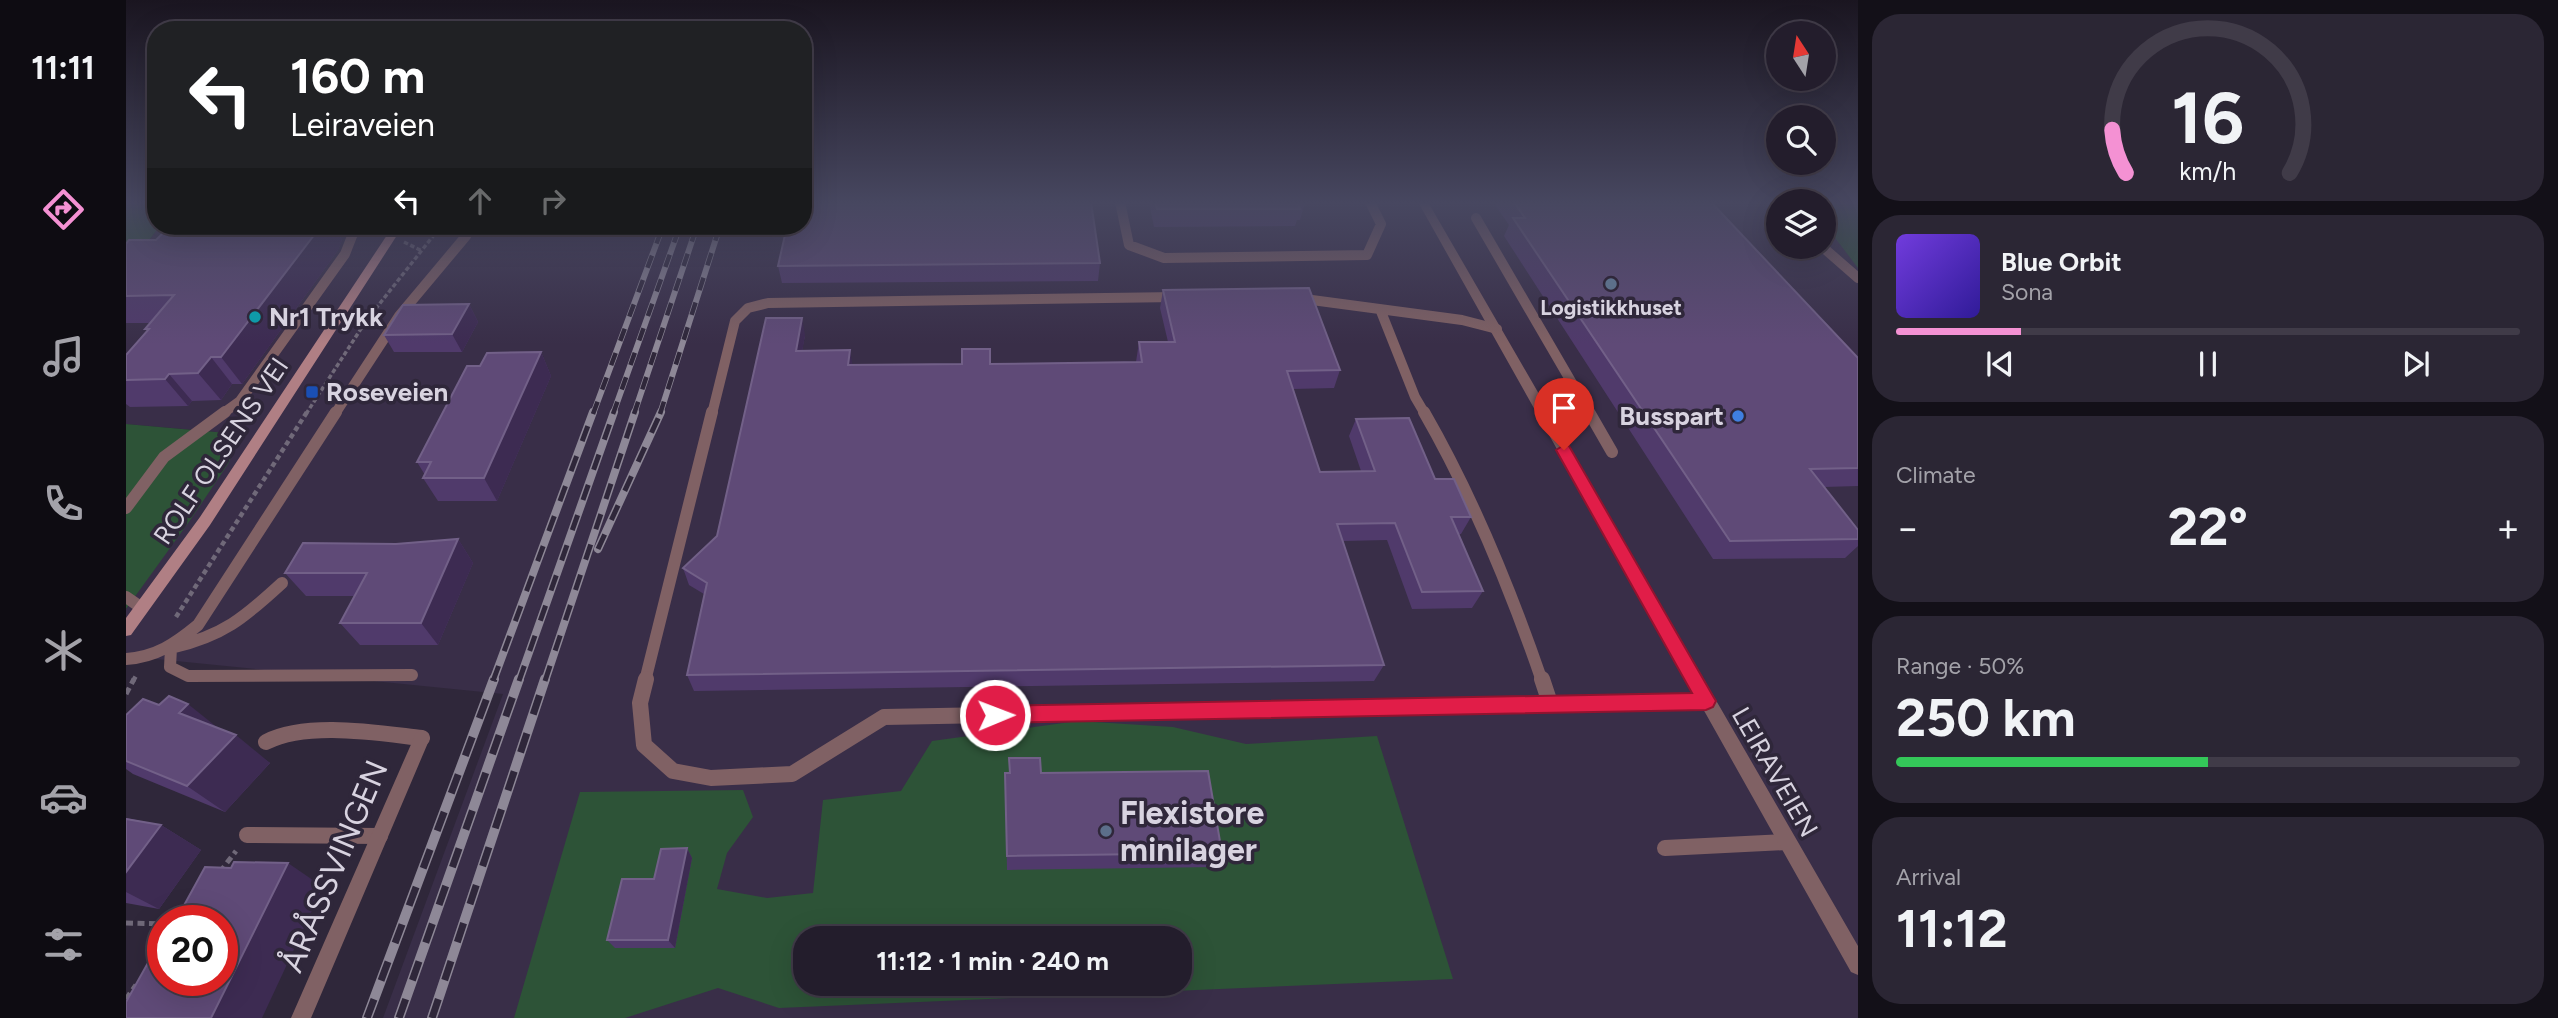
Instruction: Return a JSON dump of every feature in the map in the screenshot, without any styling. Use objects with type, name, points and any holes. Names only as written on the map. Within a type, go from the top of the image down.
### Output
[{"type":"main road","name":"ROLF OLSENS VEI","points":[[126,630],[205,521],[383,250]]},
{"type":"street","name":"LEIRAVEIEN","points":[[1451,250],[1706,701],[1856,956]]},
{"type":"street","name":"ÅRÅSSVINGEN","points":[[301,1018],[422,738]]},
{"type":"lane","points":[[126,508],[164,457],[240,401],[347,250]]},
{"type":"lane","points":[[412,676],[188,676],[170,667],[171,648],[198,625],[399,316],[424,293],[456,250]]},
{"type":"lane","points":[[1141,250],[1164,258],[1367,255],[1369,250]]},
{"type":"lane","points":[[1494,250],[1612,452]]},
{"type":"lane","points":[[1836,259],[1858,278]]},
{"type":"lane","points":[[1278,295],[1462,320],[1497,329]]},
{"type":"lane","points":[[1195,297],[768,303],[748,308],[735,321],[640,703],[644,745],[673,771],[711,778],[738,777],[792,774],[884,717],[1706,701]]},
{"type":"lane","points":[[1380,309],[1415,397],[1446,451],[1486,536],[1519,614],[1550,703]]},
{"type":"lane","points":[[126,659],[148,659],[171,648],[202,640],[240,621],[282,583]]},
{"type":"lane","points":[[126,597],[142,608]]},
{"type":"lane","points":[[266,742],[272,736],[297,732],[387,733],[422,738]]},
{"type":"lane","points":[[247,835],[380,836]]},
{"type":"lane","points":[[1665,848],[1787,842]]},
{"type":"path","points":[[169,627],[359,332],[422,251],[419,250]]},
{"type":"path","points":[[126,694],[148,659]]},
{"type":"path","points":[[216,878],[247,835]]},
{"type":"path","points":[[126,923],[147,924]]},
{"type":"path","points":[[126,999],[141,979]]},
{"type":"shaded area","points":[[142,250],[1766,250],[1766,259],[1836,259],[1836,250],[1846,250],[1858,263],[1858,1018],[383,1018],[503,694],[126,656],[126,609],[207,493],[227,433],[126,424],[126,270]]},
{"type":"green space","points":[[126,250],[142,250],[126,270]]},
{"type":"green space","points":[[1844,250],[1858,250],[1858,268]]},
{"type":"green space","points":[[126,424],[227,433],[235,449],[191,519],[126,609]]},
{"type":"green space","points":[[1078,721],[1173,727],[1246,744],[1377,736],[1453,979],[1192,990],[1192,926],[793,926],[793,996],[1058,996],[779,1008],[718,988],[625,1018],[514,1018],[580,792],[743,790],[753,817],[727,853],[717,889],[767,898],[813,893],[823,800],[901,791],[932,741]]},
{"type":"building","points":[[126,250],[303,250],[221,357],[211,357],[198,373],[169,374],[165,379],[126,380],[126,355],[174,295],[126,296]]},
{"type":"building","points":[[782,250],[1098,250],[1100,263],[778,266]]},
{"type":"building","points":[[1534,250],[1756,250],[1858,358],[1858,468],[1810,469],[1858,530],[1858,539],[1730,541]]},
{"type":"building","points":[[1309,288],[1340,370],[1287,371],[1320,472],[1375,471],[1356,419],[1409,418],[1435,479],[1454,479],[1471,517],[1451,517],[1483,591],[1422,592],[1395,523],[1337,524],[1384,665],[687,675],[707,583],[683,568],[717,536],[766,318],[802,318],[796,351],[850,350],[848,365],[962,364],[962,349],[990,349],[990,364],[1142,362],[1139,342],[1175,342],[1163,290]]},
{"type":"building","points":[[469,304],[452,334],[384,335],[403,305]]},
{"type":"building","points":[[541,352],[484,478],[423,478],[431,462],[417,462],[467,366],[480,366],[487,353]]},
{"type":"building","points":[[458,539],[421,623],[340,623],[367,573],[285,573],[303,543],[396,544]]},
{"type":"building","points":[[169,696],[188,704],[179,713],[236,735],[187,786],[126,761],[126,715],[143,699],[159,705]]},
{"type":"building","points":[[1009,758],[1040,758],[1041,773],[1208,771],[1222,853],[1007,856],[1005,773],[1010,773]]},
{"type":"building","points":[[126,819],[161,825],[126,872]]},
{"type":"building","points":[[687,848],[668,940],[607,940],[622,879],[654,879],[661,849]]},
{"type":"building","points":[[234,862],[288,863],[238,964],[238,905],[184,905],[205,867],[231,868]]},
{"type":"building","points":[[147,965],[147,996],[222,996],[211,1018],[126,1018],[126,1002]]},
{"type":"railway","points":[[593,414],[654,250]]},
{"type":"railway","points":[[613,414],[672,250]]},
{"type":"railway","points":[[634,414],[689,250]]},
{"type":"railway","points":[[660,414],[712,250]]},
{"type":"railway","points":[[493,681],[593,412]]},
{"type":"railway","points":[[519,681],[614,412]]},
{"type":"railway","points":[[545,681],[635,412]]},
{"type":"railway","points":[[598,549],[661,412]]},
{"type":"railway","points":[[367,1018],[494,679]]},
{"type":"railway","points":[[399,1018],[519,679]]},
{"type":"railway","points":[[432,1018],[545,679]]},
{"type":"place","name":"Logistikkhuset","points":[[1611,284]]},
{"type":"place","name":"Nr1 Trykk","points":[[255,317]]},
{"type":"place","name":"Roseveien","points":[[312,392]]},
{"type":"place","name":"Busspart","points":[[1738,416]]},
{"type":"place","name":"Flexistore minilager","points":[[1106,831]]},
{"type":"route","points":[[995,715],[1706,701],[1564,450]]}]
